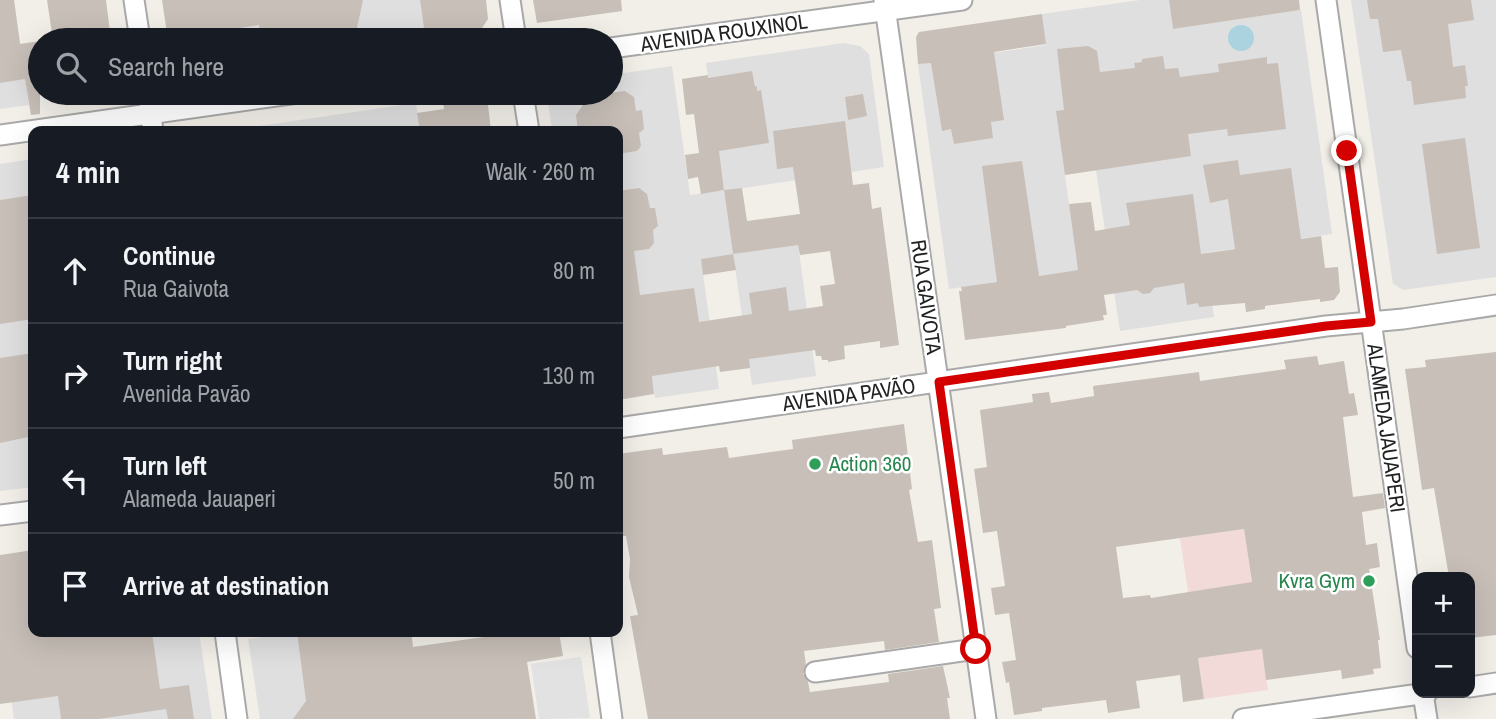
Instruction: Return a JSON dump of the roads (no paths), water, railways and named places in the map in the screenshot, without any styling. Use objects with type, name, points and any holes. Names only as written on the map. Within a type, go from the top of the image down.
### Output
[{"type":"street","points":[[134,0],[138,28]]},
{"type":"street","points":[[510,0],[514,28]]},
{"type":"street","name":"AVENIDA ROUXINOL","points":[[623,46],[884,5],[962,0]]},
{"type":"street","name":"ALAMEDA JAUAPERI","points":[[1326,0],[1415,635]]},
{"type":"street","name":"RUA GAIVOTA","points":[[884,5],[986,719]]},
{"type":"street","points":[[105,126],[152,122],[238,105]]},
{"type":"street","points":[[525,105],[528,126]]},
{"type":"street","points":[[0,135],[28,133]]},
{"type":"street","name":"AVENIDA PAVÃO","points":[[623,427],[1326,326],[1496,305]]},
{"type":"street","points":[[0,515],[28,511]]},
{"type":"street","points":[[226,637],[237,719]]},
{"type":"street","points":[[601,637],[612,719]]},
{"type":"street","points":[[815,671],[976,649]]},
{"type":"street","points":[[1475,686],[1496,683]]},
{"type":"street","points":[[1243,719],[1412,695]]},
{"type":"street","points":[[1425,698],[1427,719]]},
{"type":"water","points":[[1241,25],[1250,29],[1254,38],[1250,47],[1241,51],[1232,47],[1228,38],[1232,29]]},
{"type":"place","name":"Action 360","points":[[815,464]]},
{"type":"place","name":"Kvra Gym","points":[[1369,581]]}]
